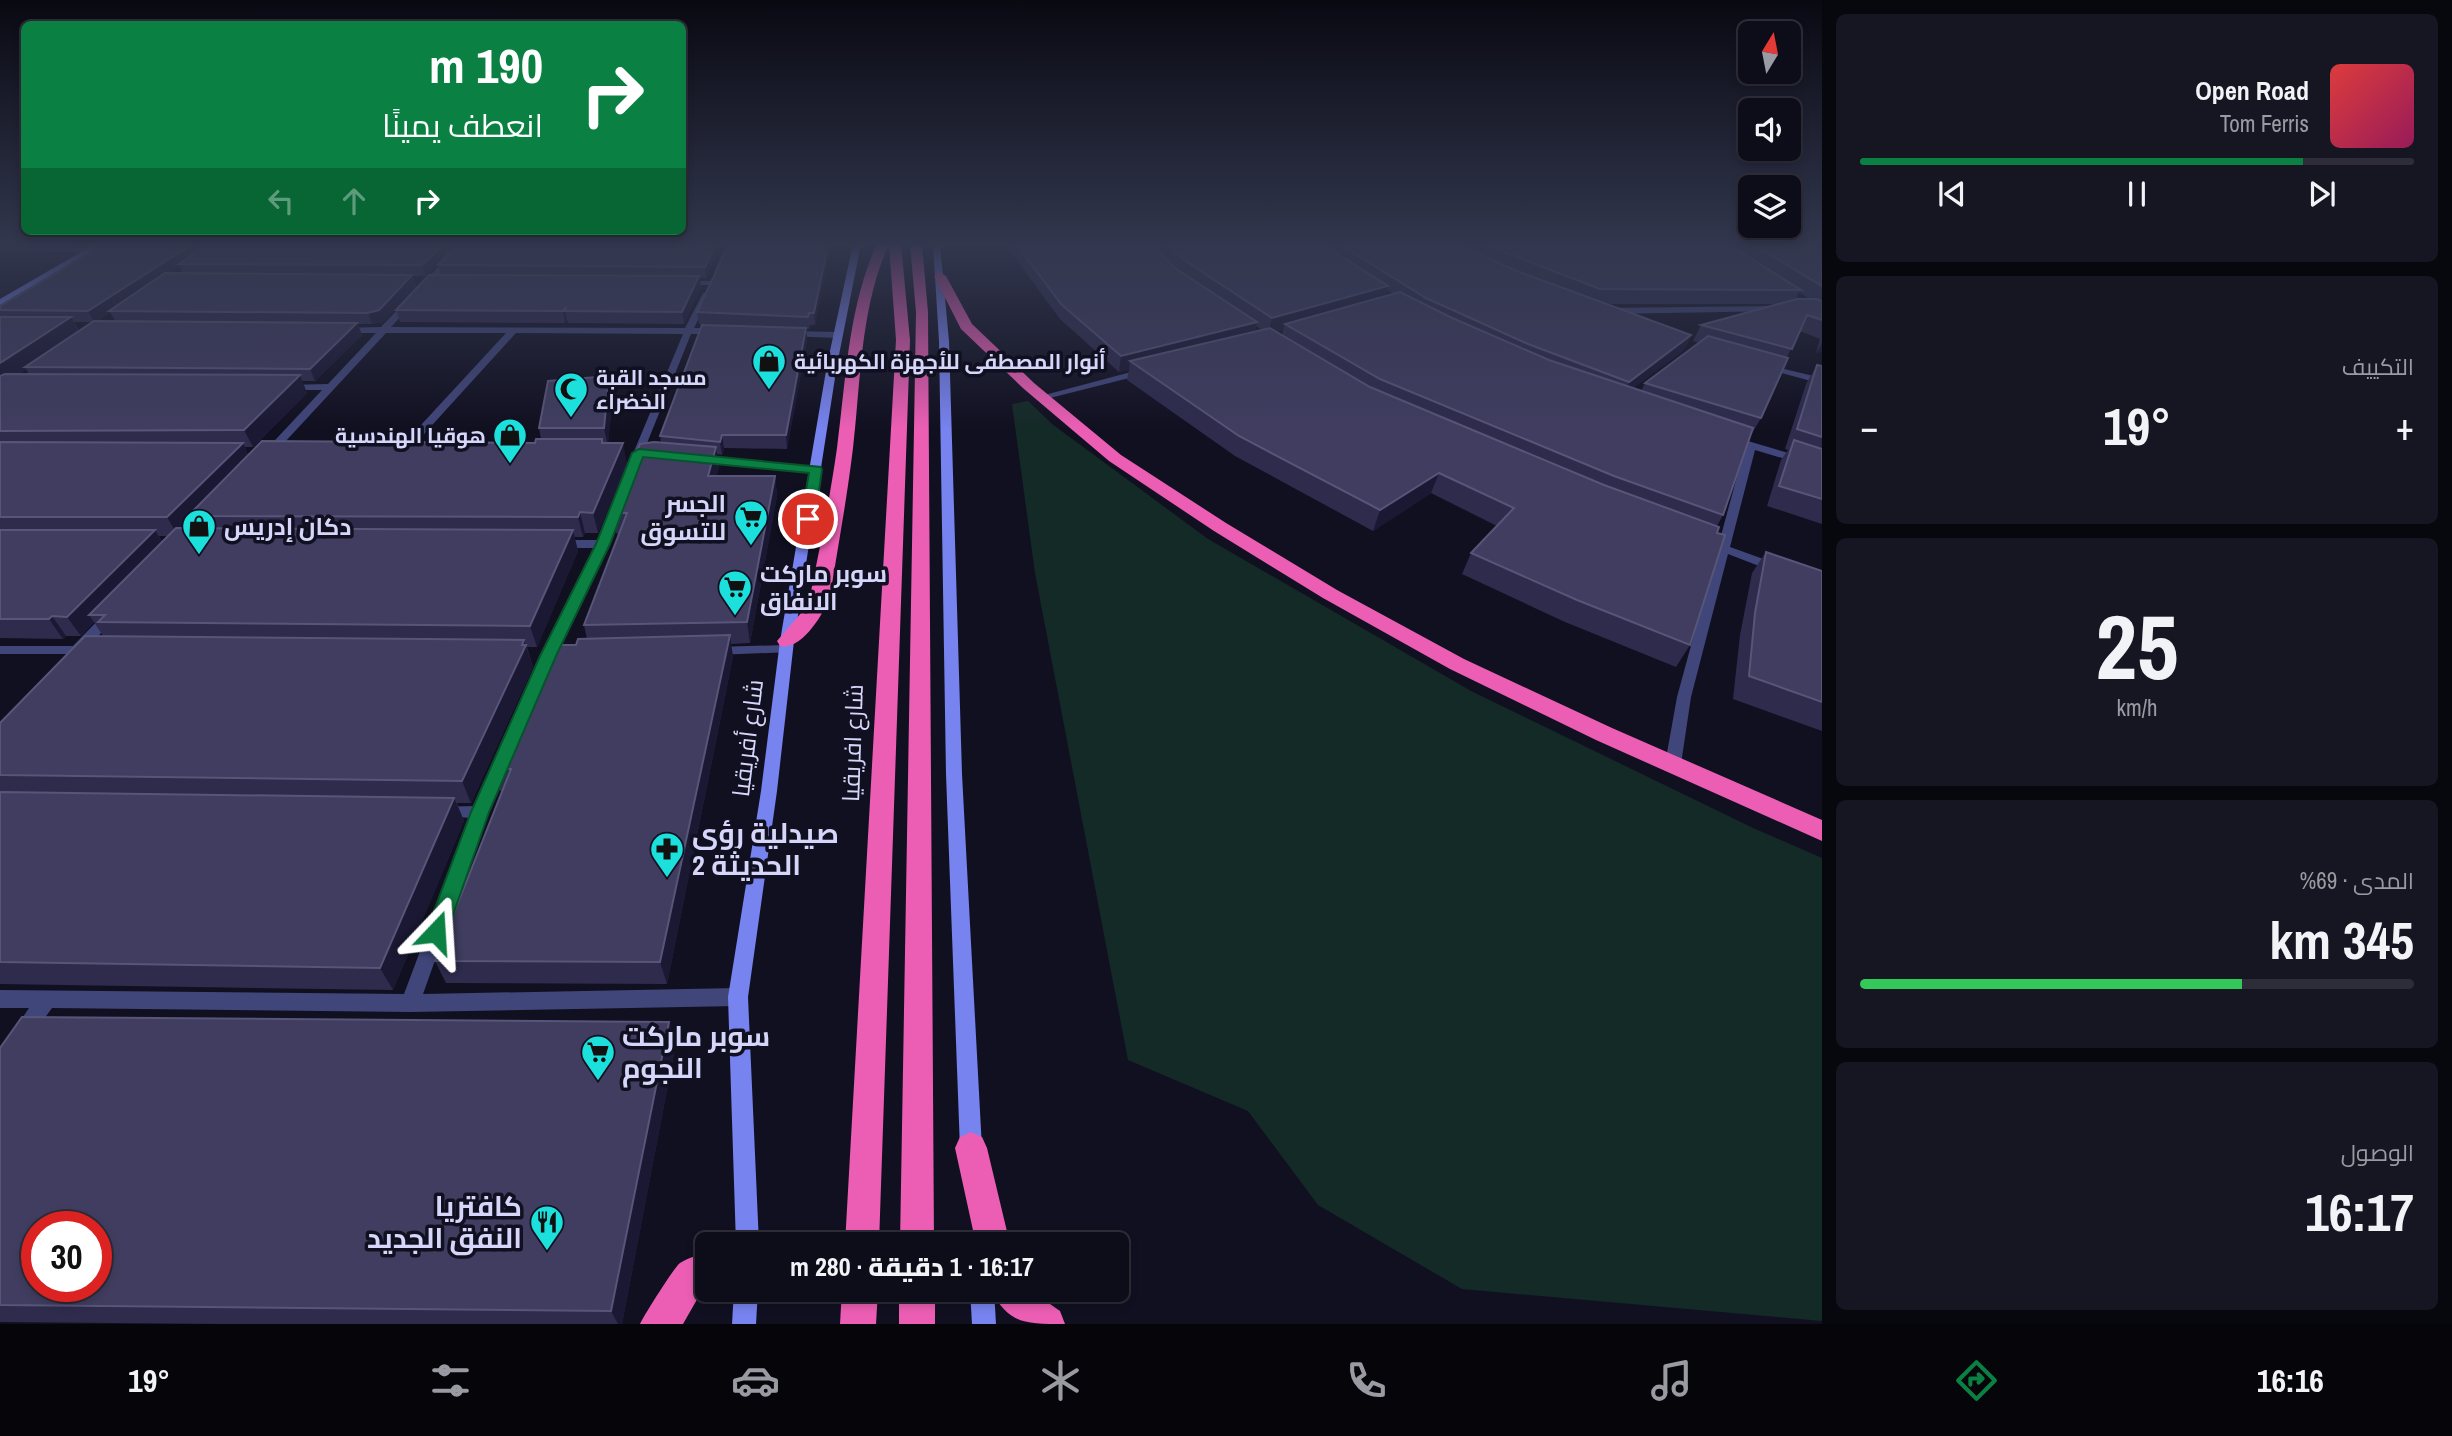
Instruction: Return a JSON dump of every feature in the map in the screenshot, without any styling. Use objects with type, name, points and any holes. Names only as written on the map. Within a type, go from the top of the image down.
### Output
[{"type":"highway","points":[[787,645],[816,608],[820,596],[840,493],[864,306]]},
{"type":"highway","name":"شارع افريقيا","points":[[900,306],[908,461],[917,1232]]},
{"type":"highway","name":"شارع افريقيا","points":[[863,1232],[908,461],[921,306]]},
{"type":"highway","points":[[955,306],[966,326],[1042,397],[1115,458],[1220,527],[1330,594],[1457,664],[1822,831]]},
{"type":"highway","points":[[971,1148],[990,1232]]},
{"type":"highway","points":[[659,1324],[670,1312],[691,1276],[695,1274]]},
{"type":"highway","points":[[858,1324],[859,1302]]},
{"type":"highway","points":[[916,1324],[917,1302]]},
{"type":"highway","points":[[1017,1302],[1047,1324]]},
{"type":"street","points":[[267,455],[405,306]]},
{"type":"street","points":[[538,680],[603,544],[688,331],[701,306]]},
{"type":"street","name":"شارع أفريقيا","points":[[747,1232],[738,997],[769,791],[787,645],[845,306]]},
{"type":"street","points":[[941,306],[954,774],[977,1232]]},
{"type":"street","points":[[1628,323],[1594,311],[1783,309]]},
{"type":"street","points":[[328,329],[729,332]]},
{"type":"street","points":[[400,454],[514,330]]},
{"type":"street","points":[[784,334],[839,335]]},
{"type":"street","points":[[1759,365],[1822,381]]},
{"type":"street","points":[[1042,397],[1151,370]]},
{"type":"street","points":[[273,387],[328,387]]},
{"type":"street","points":[[1725,437],[1822,467]]},
{"type":"street","points":[[1673,764],[1684,697],[1751,445]]},
{"type":"street","points":[[387,454],[414,454]]},
{"type":"street","points":[[255,460],[267,455],[280,455]]},
{"type":"street","points":[[693,458],[816,470]]},
{"type":"street","points":[[1686,534],[1785,571]]},
{"type":"street","points":[[548,544],[603,544]]},
{"type":"street","points":[[72,656],[124,602]]},
{"type":"street","points":[[694,652],[787,645]]},
{"type":"street","points":[[0,650],[72,656],[104,651]]},
{"type":"street","points":[[410,1003],[480,812],[506,752]]},
{"type":"street","points":[[425,811],[480,812]]},
{"type":"street","points":[[0,999],[410,1003],[738,997]]},
{"type":"street","points":[[16,1043],[47,999]]},
{"type":"street","points":[[744,1324],[745,1302]]},
{"type":"street","points":[[983,1302],[984,1324]]},
{"type":"green space","points":[[1028,401],[1052,424],[1208,539],[1471,691],[1753,828],[1822,858],[1822,1321],[1462,1289],[1318,1205],[1248,1111],[1128,1060],[1035,573],[1012,404]]},
{"type":"building","points":[[0,306],[96,306],[88,311],[0,310]]},
{"type":"building","points":[[117,306],[383,306],[368,313],[109,311]]},
{"type":"building","points":[[400,306],[685,306],[682,312],[565,311],[566,307],[563,311],[396,310]]},
{"type":"building","points":[[700,306],[815,306],[814,313],[809,313],[808,317],[697,312]]},
{"type":"building","points":[[1063,306],[1232,306],[1257,322],[1121,356]]},
{"type":"building","points":[[1253,306],[1316,306],[1272,318]]},
{"type":"building","points":[[1350,306],[1428,306],[1549,360],[1753,428],[1723,515],[1614,476],[1380,379],[1285,324]]},
{"type":"building","points":[[1443,306],[1612,306],[1691,335],[1629,382],[1528,344]]},
{"type":"building","points":[[1772,306],[1822,306],[1822,320],[1807,315],[1792,349],[1701,325]]},
{"type":"building","points":[[0,317],[71,317],[0,363]]},
{"type":"building","points":[[94,321],[357,323],[310,369],[25,367]]},
{"type":"building","points":[[702,325],[806,328],[786,435],[722,435],[720,442],[660,436]]},
{"type":"building","points":[[1270,328],[1370,387],[1604,485],[1719,527],[1717,533],[1725,535],[1690,645],[1577,600],[1471,553],[1514,508],[1439,473],[1380,510],[1239,436],[1130,361]]},
{"type":"building","points":[[1708,336],[1788,358],[1761,418],[1645,383]]},
{"type":"building","points":[[1817,365],[1822,366],[1822,437],[1797,429]]},
{"type":"building","points":[[300,375],[244,430],[0,431],[0,376]]},
{"type":"building","points":[[609,376],[604,428],[539,428],[548,381]]},
{"type":"building","points":[[536,439],[602,439],[602,443],[623,443],[593,513],[580,512],[578,517],[188,516],[262,441],[535,443]]},
{"type":"building","points":[[1794,440],[1822,449],[1822,499],[1779,486]]},
{"type":"building","points":[[0,442],[243,443],[167,517],[0,517]]},
{"type":"building","points":[[654,442],[716,447],[708,476],[775,476],[747,622],[584,625],[627,513],[611,513],[640,444]]},
{"type":"building","points":[[176,528],[573,530],[530,626],[98,622],[105,615],[89,615]]},
{"type":"building","points":[[0,530],[155,530],[67,617],[0,619]]},
{"type":"building","points":[[1766,552],[1822,571],[1822,702],[1749,676],[1755,613]]},
{"type":"building","points":[[730,635],[660,962],[435,961],[511,769],[491,769],[546,645],[576,645],[578,639]]},
{"type":"building","points":[[85,636],[524,640],[522,645],[526,645],[462,781],[0,775],[0,723]]},
{"type":"building","points":[[0,792],[454,798],[380,968],[0,962]]},
{"type":"building","points":[[22,1017],[669,1022],[611,1311],[0,1305],[0,1048]]},
{"type":"place","name":"أنوار المصطفى للأجهزة الكهربائية","points":[[769,391]]},
{"type":"place","name":"مسجد القبة الخضراء","points":[[571,419]]},
{"type":"place","name":"هوقيا الهندسية","points":[[510,465]]},
{"type":"place","name":"الجسر للتسوق","points":[[751,547]]},
{"type":"place","name":"دكان إدريس","points":[[199,556]]},
{"type":"place","name":"سوبر ماركت الانفاق","points":[[735,617]]},
{"type":"place","name":"صيدلية رؤى الحديثة 2","points":[[667,879]]},
{"type":"place","name":"سوبر ماركت النجوم","points":[[598,1082]]},
{"type":"place","name":"كافتريا النفق الجديد","points":[[547,1252]]},
{"type":"route","points":[[436,932],[480,812],[548,656],[603,544],[639,453],[816,470],[808,519]]}]
